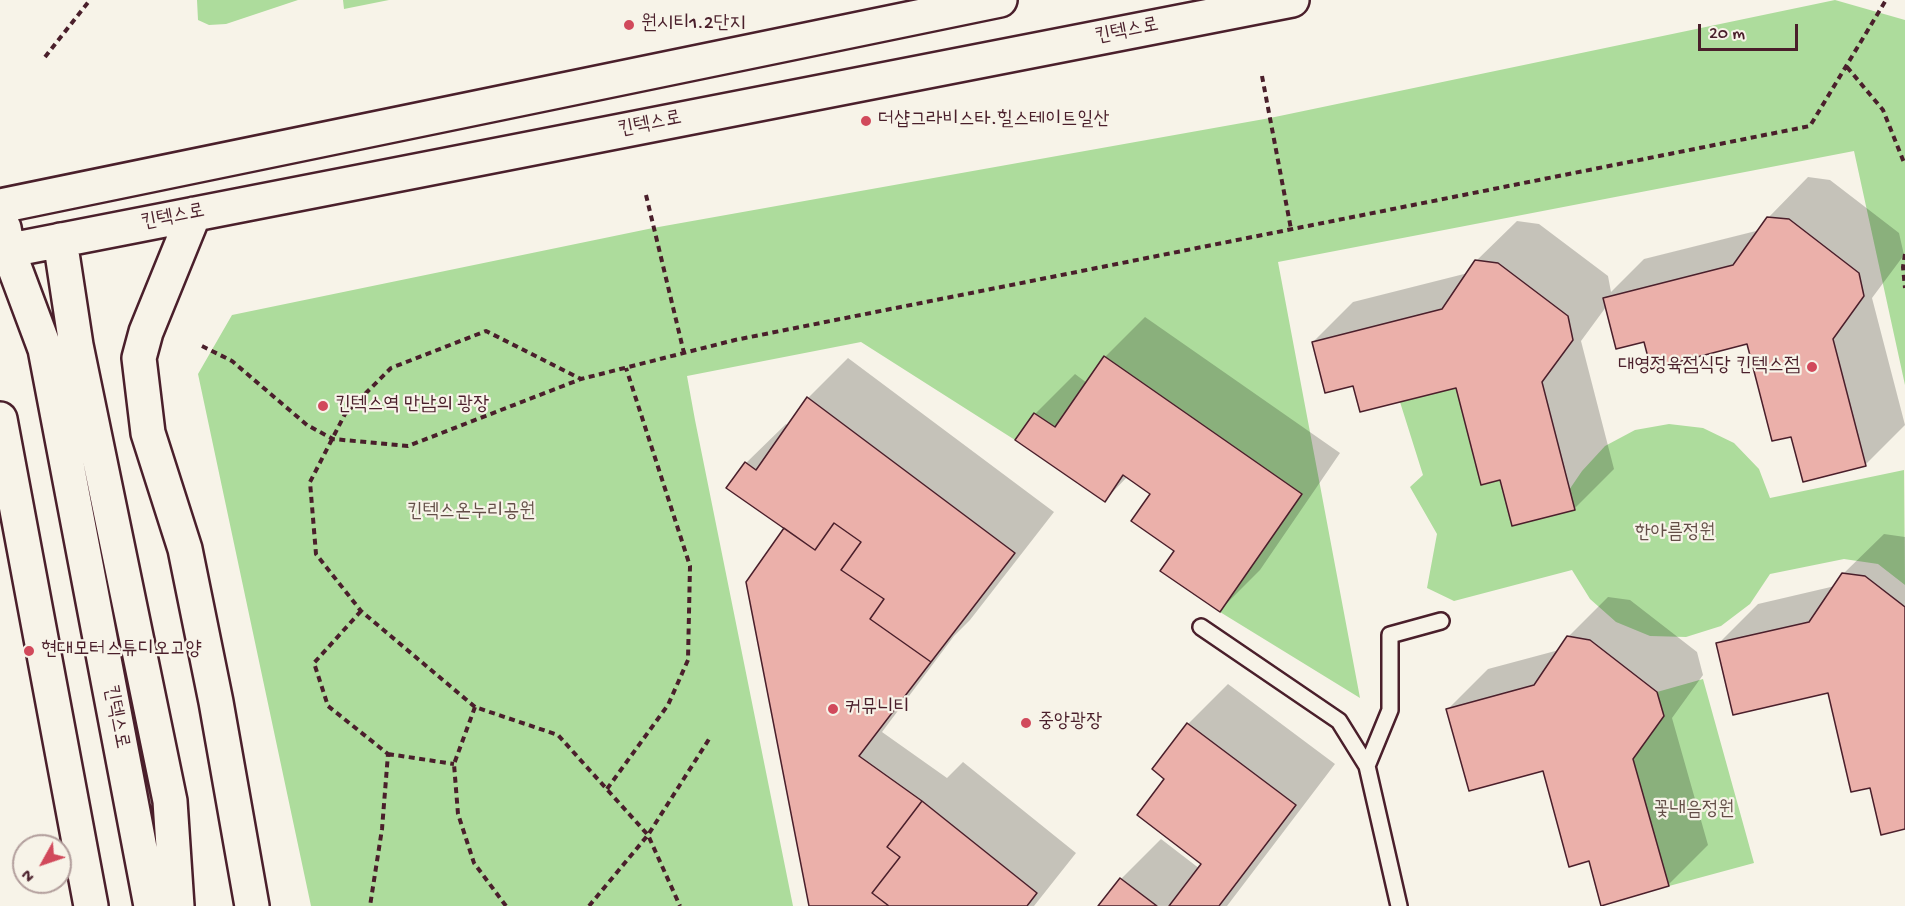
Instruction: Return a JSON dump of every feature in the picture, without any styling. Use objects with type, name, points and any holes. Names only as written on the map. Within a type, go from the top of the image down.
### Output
[{"type":"main road","points":[[0,299],[4,251],[0,206],[1000,0]]},
{"type":"main road","name":"킨텍스로","points":[[151,906],[45,349],[4,251],[1292,0]]},
{"type":"main road","points":[[194,214],[146,332],[139,358],[148,433],[185,549],[216,702],[252,906]]},
{"type":"main road","points":[[60,240],[76,345],[170,801],[177,906]]},
{"type":"main road","points":[[0,419],[91,906]]},
{"type":"lane","points":[[1367,766],[1390,710],[1390,635],[1441,621]]},
{"type":"lane","points":[[1201,627],[1339,722],[1367,766],[1400,906]]},
{"type":"path","points":[[45,57],[90,0]]},
{"type":"path","points":[[202,346],[232,362],[307,425],[333,439],[408,446],[581,379],[735,340],[1810,126],[1886,0]]},
{"type":"path","points":[[1847,67],[1883,110],[1905,165]]},
{"type":"path","points":[[1262,76],[1291,229]]},
{"type":"path","points":[[646,195],[684,353]]},
{"type":"path","points":[[1905,254],[1903,267],[1905,288]]},
{"type":"path","points":[[581,379],[486,331],[392,368],[345,414],[310,482],[316,554],[361,611],[475,707],[558,735],[648,835],[680,906]]},
{"type":"path","points":[[607,789],[668,705],[688,660],[690,566],[626,368]]},
{"type":"path","points":[[361,611],[314,663],[328,706],[388,754],[454,764]]},
{"type":"path","points":[[475,707],[454,764],[458,814],[474,863],[506,906]]},
{"type":"path","points":[[589,906],[648,835],[711,736]]},
{"type":"path","points":[[370,906],[382,829],[388,754]]},
{"type":"green space","points":[[197,0],[298,0],[226,24],[209,25],[198,20]]},
{"type":"green space","points":[[343,0],[389,0],[344,9]]},
{"type":"green space","name":"킨텍스온누리공원","points":[[1835,0],[1905,20],[1905,385],[1854,151],[1278,262],[1360,698],[1220,612],[1301,494],[1104,357],[1055,427],[1034,413],[1015,440],[861,342],[687,376],[793,906],[311,906],[198,374],[232,315],[653,228],[1270,118]]},
{"type":"green space","name":"한아름정원","points":[[1456,388],[1481,485],[1500,480],[1512,526],[1575,510],[1569,490],[1582,471],[1605,446],[1635,430],[1669,424],[1703,428],[1734,443],[1759,469],[1770,498],[1904,470],[1905,585],[1878,564],[1844,559],[1770,574],[1750,604],[1721,626],[1686,637],[1650,636],[1616,622],[1590,599],[1572,570],[1454,601],[1427,588],[1437,534],[1410,487],[1423,475],[1400,402]]},
{"type":"green space","name":"꽃내음정원","points":[[1703,679],[1754,863],[1669,886],[1633,759],[1664,716],[1657,692]]},
{"type":"building","points":[[1767,217],[1789,219],[1859,273],[1864,296],[1833,339],[1866,466],[1803,482],[1791,437],[1772,441],[1747,344],[1651,369],[1644,342],[1616,349],[1603,298],[1733,265]]},
{"type":"building","points":[[1475,260],[1498,263],[1568,316],[1573,340],[1542,382],[1575,510],[1512,526],[1500,480],[1481,485],[1456,388],[1360,412],[1353,386],[1325,393],[1312,342],[1442,309]]},
{"type":"building","points":[[1104,356],[1302,494],[1220,612],[1160,571],[1174,551],[1131,521],[1150,494],[1123,475],[1105,502],[1015,440],[1034,413],[1055,427]]},
{"type":"building","points":[[807,397],[1015,553],[931,662],[870,619],[884,599],[841,570],[861,542],[834,523],[815,550],[726,488],[745,462],[756,470]]},
{"type":"building","name":"커뮤니티","points":[[834,523],[861,542],[841,570],[884,599],[870,619],[931,662],[859,756],[922,801],[887,847],[900,857],[872,893],[889,906],[809,906],[746,582],[784,528],[815,550]]},
{"type":"building","points":[[1842,573],[1865,576],[1905,607],[1905,829],[1881,835],[1870,788],[1851,792],[1828,693],[1733,715],[1716,643],[1809,622]]},
{"type":"building","points":[[1567,636],[1590,640],[1657,692],[1664,716],[1633,759],[1669,886],[1601,906],[1589,861],[1569,867],[1543,771],[1469,791],[1446,709],[1534,685]]},
{"type":"building","points":[[1187,723],[1296,805],[1219,906],[1169,906],[1201,864],[1137,815],[1164,779],[1152,769]]},
{"type":"building","points":[[922,801],[1037,893],[1027,906],[889,906],[872,893],[900,857],[887,847]]},
{"type":"building","points":[[1120,878],[1157,906],[1098,906]]},
{"type":"place","name":"원시티1.2단지","points":[[629,25]]},
{"type":"place","name":"더샵그라비스타.힐스테이트일산","points":[[866,121]]},
{"type":"place","name":"대영정육점식당 킨텍스점","points":[[1812,367]]},
{"type":"place","name":"킨텍스역 만남의 광장","points":[[323,406]]},
{"type":"place","name":"현대모터스튜디오고양","points":[[29,651]]},
{"type":"place","name":"커뮤니티","points":[[833,709]]},
{"type":"place","name":"중앙광장","points":[[1026,723]]}]
